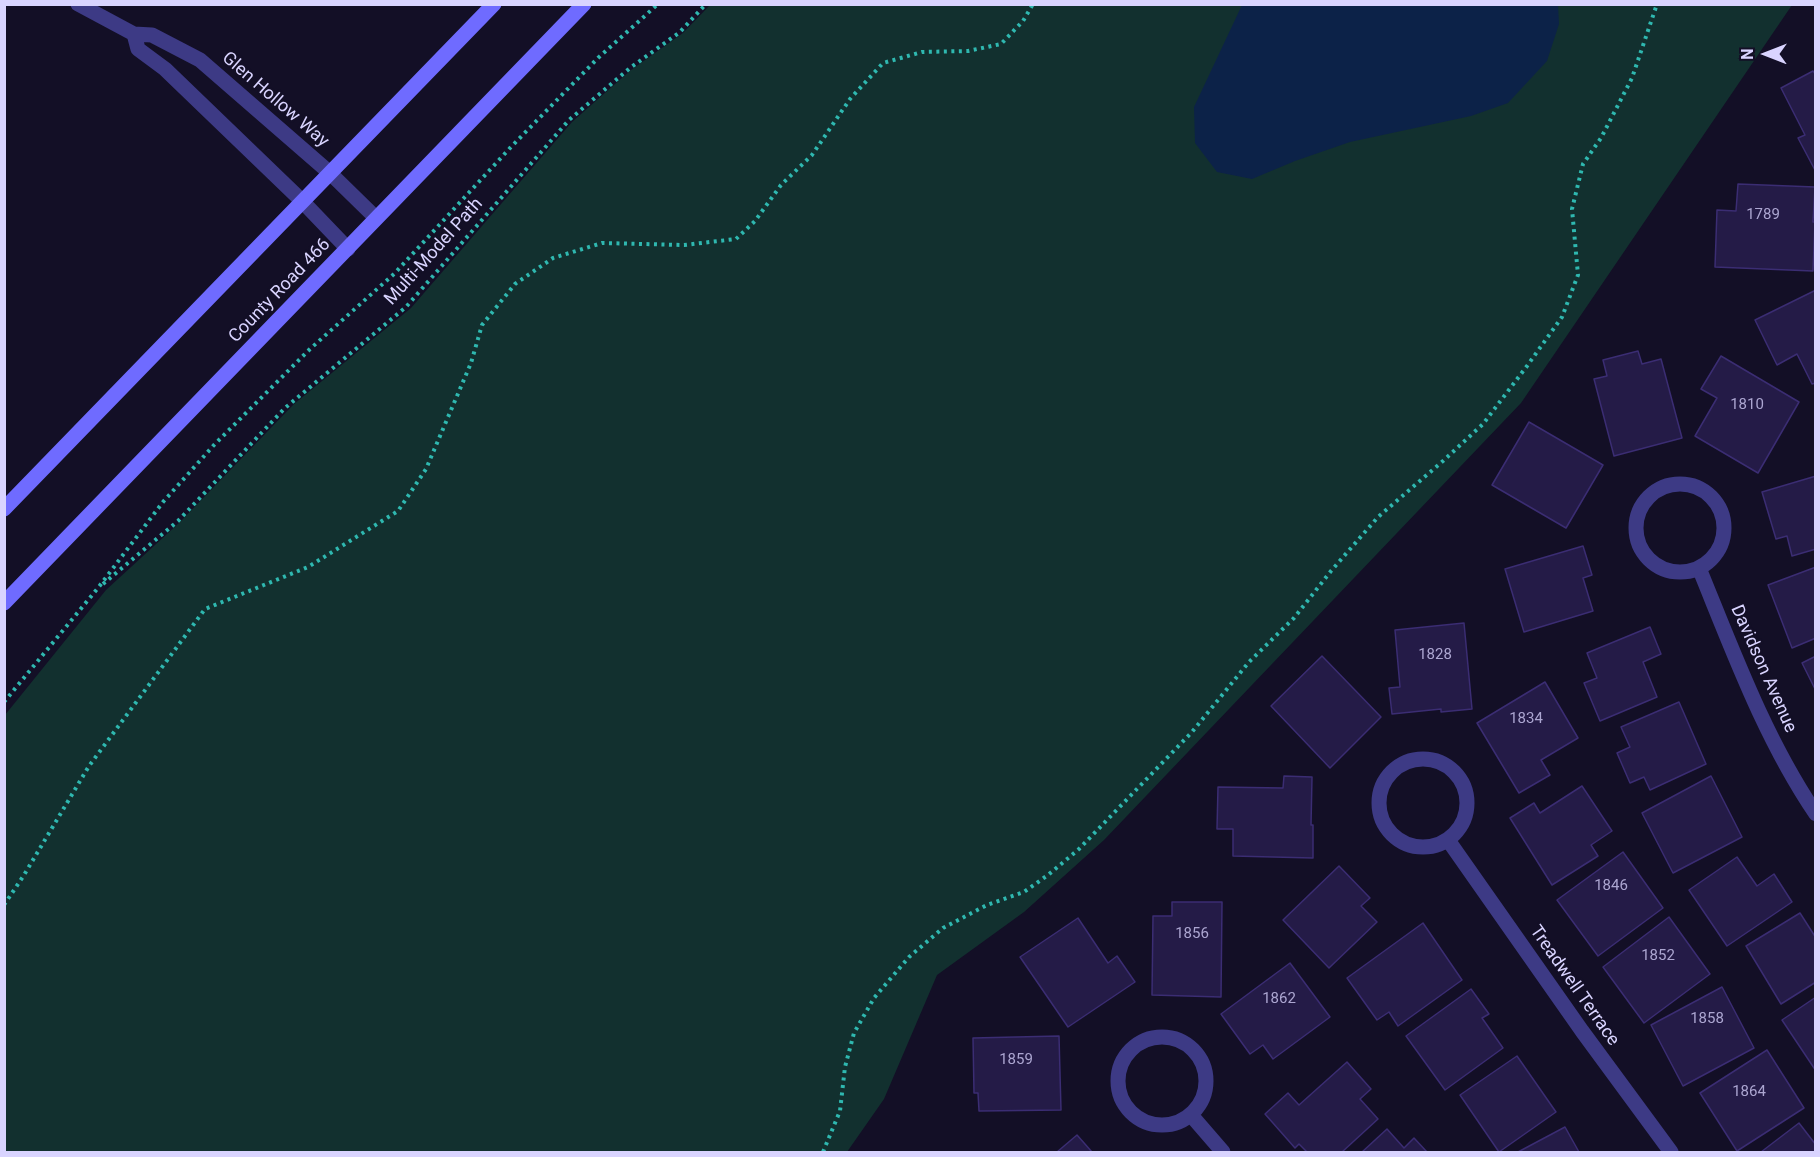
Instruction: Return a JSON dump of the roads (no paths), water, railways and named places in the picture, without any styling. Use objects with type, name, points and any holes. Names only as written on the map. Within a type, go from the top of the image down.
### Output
[{"type":"main road","points":[[4,509],[494,4]]},
{"type":"main road","name":"County Road 466","points":[[4,603],[584,4]]},
{"type":"street","name":"Glen Hollow Way","points":[[78,4],[134,34],[152,35],[200,60],[330,173],[376,218]]},
{"type":"street","name":"Glen Hollow Way","points":[[134,34],[138,49],[165,69],[302,201],[348,249]]},
{"type":"street","points":[[1675,484],[1690,486],[1705,492],[1715,502],[1722,517],[1724,532],[1720,547],[1712,559],[1699,568],[1686,572],[1672,572],[1648,559],[1640,548],[1636,534],[1641,508],[1650,496],[1661,489],[1675,484]]},
{"type":"street","name":"Davidson Avenue","points":[[1699,568],[1778,750],[1815,814]]},
{"type":"street","points":[[1428,759],[1442,763],[1454,772],[1463,785],[1467,800],[1466,815],[1459,829],[1448,840],[1435,845],[1415,846],[1396,838],[1387,828],[1381,816],[1380,795],[1388,776],[1398,767],[1413,760],[1428,759]]},
{"type":"street","name":"Treadwell Terrace","points":[[1448,840],[1582,1031],[1671,1152]]},
{"type":"street","points":[[1172,1038],[1195,1053],[1202,1064],[1205,1091],[1191,1115],[1177,1123],[1162,1126],[1147,1123],[1134,1116],[1124,1104],[1118,1090],[1118,1075],[1123,1060],[1132,1048],[1144,1041],[1172,1038]]},
{"type":"street","points":[[1191,1115],[1223,1152]]},
{"type":"water","points":[[1242,5],[1558,5],[1559,24],[1547,61],[1508,103],[1471,116],[1350,142],[1252,179],[1217,172],[1195,143],[1194,107]]}]
